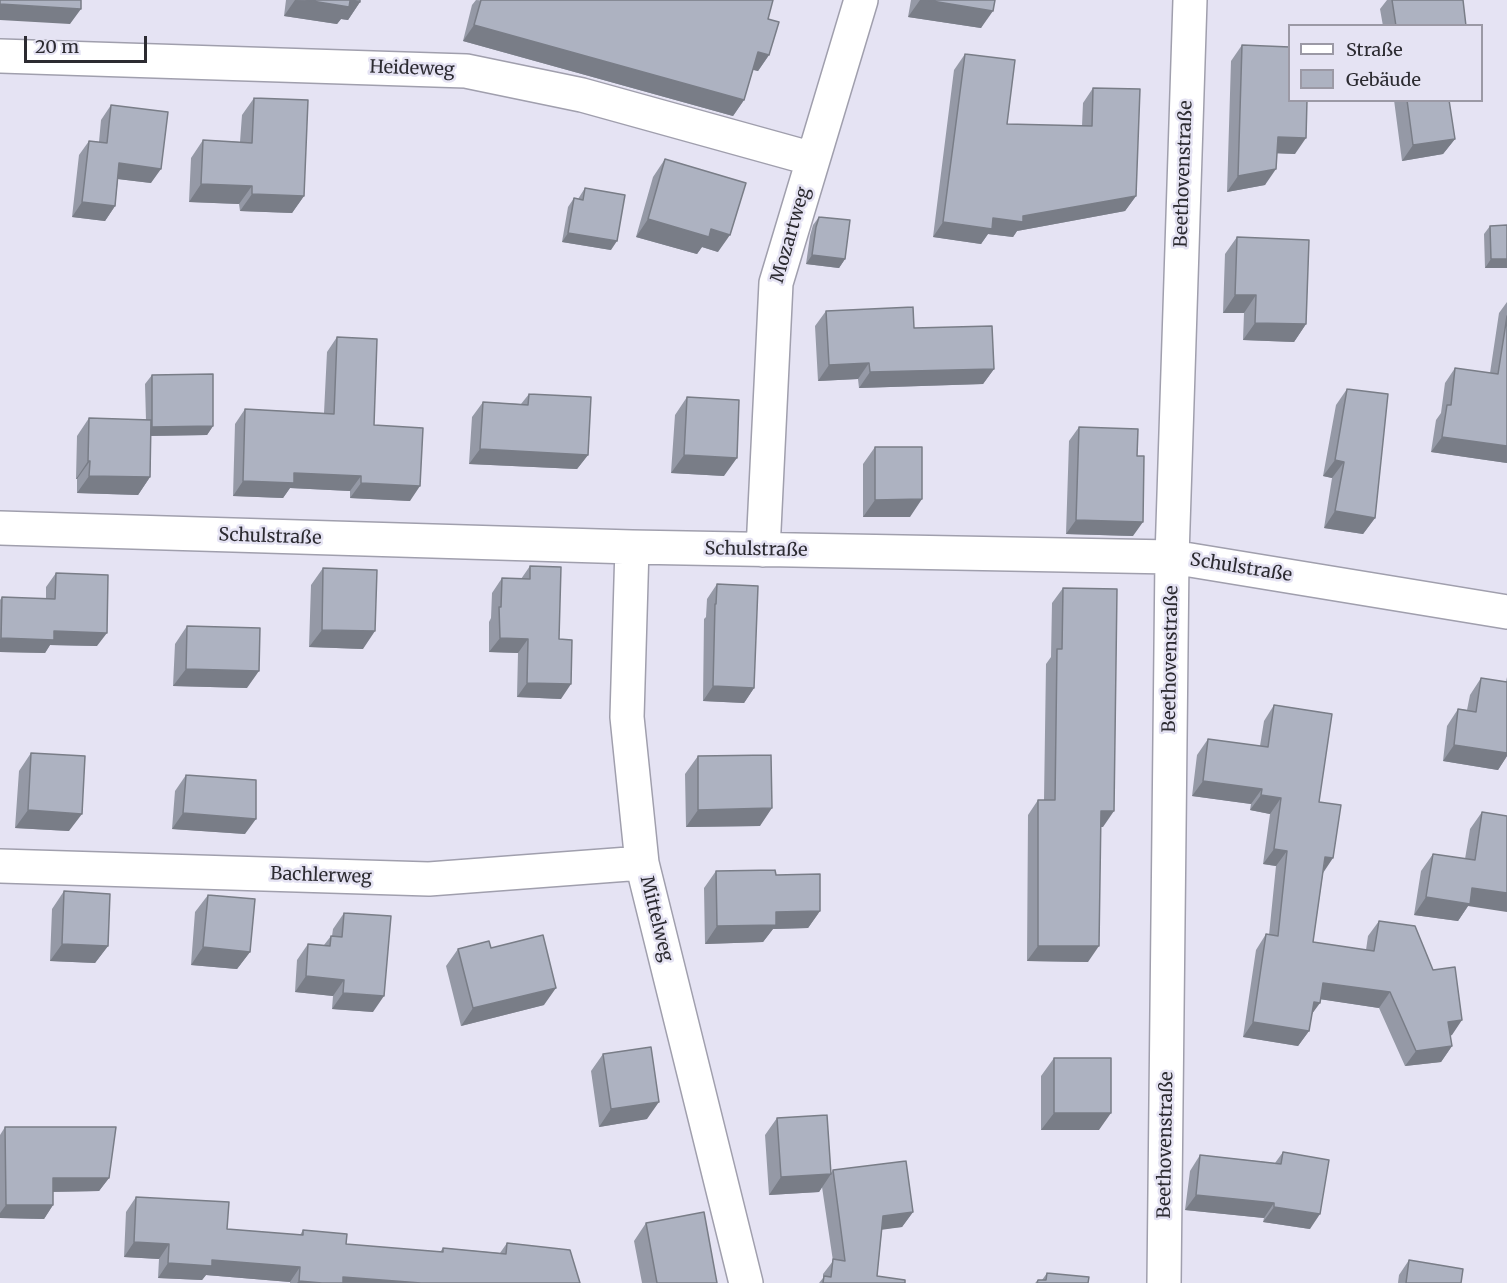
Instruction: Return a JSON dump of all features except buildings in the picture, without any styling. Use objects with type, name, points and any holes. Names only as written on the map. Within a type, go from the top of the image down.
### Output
[{"type":"street","name":"Mozartweg","points":[[763,550],[776,283],[861,0]]},
{"type":"street","name":"Beethovenstraße","points":[[1164,1283],[1172,556],[1190,0]]},
{"type":"street","name":"Heideweg","points":[[0,56],[466,71],[582,96],[813,159]]},
{"type":"street","name":"Schulstraße","points":[[0,528],[632,547],[1172,556],[1507,612]]},
{"type":"street","name":"Mittelweg","points":[[632,547],[627,717],[642,862],[746,1283]]},
{"type":"street","name":"Bachlerweg","points":[[0,866],[429,879],[642,862]]}]
